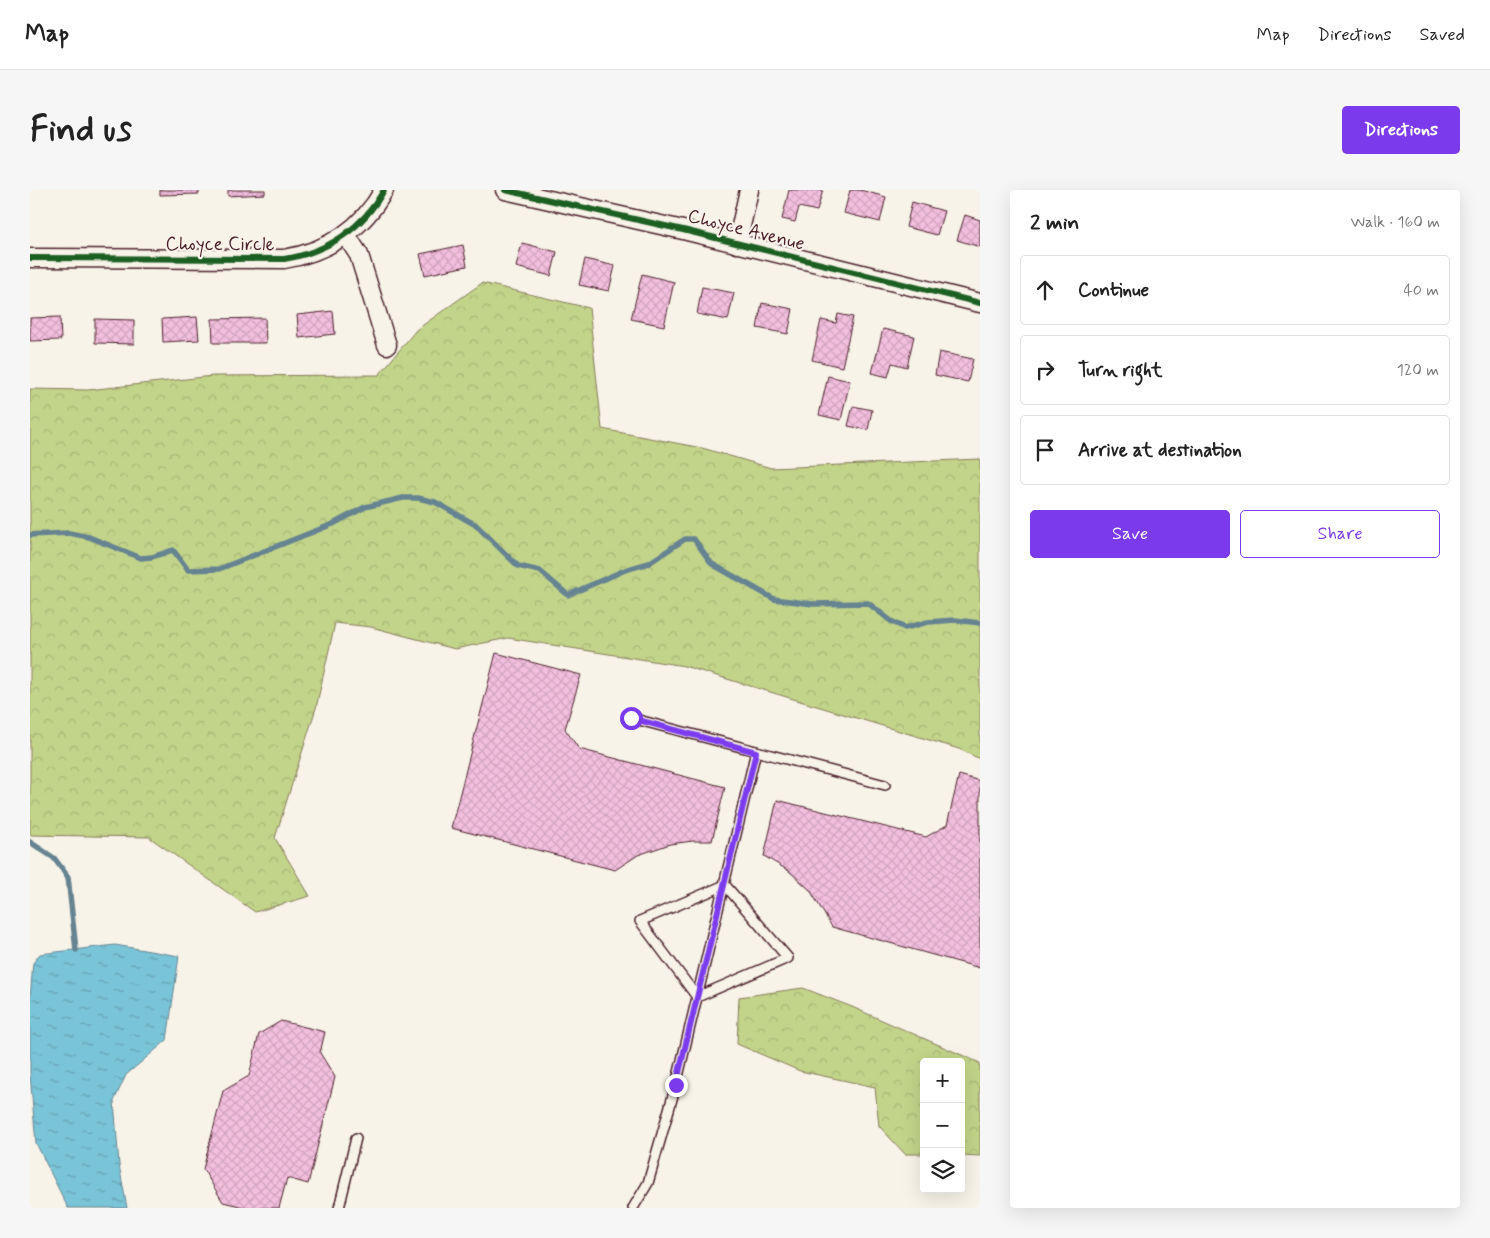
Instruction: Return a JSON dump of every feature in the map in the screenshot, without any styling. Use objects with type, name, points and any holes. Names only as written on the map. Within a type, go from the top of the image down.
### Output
[{"type":"street","name":"Choyce Circle","points":[[30,258],[284,259],[325,248],[346,235],[373,207],[384,190]]},
{"type":"street","name":"Choyce Avenue","points":[[505,190],[980,303]]},
{"type":"street","points":[[736,244],[749,190]]},
{"type":"street","points":[[346,235],[359,255],[387,346]]},
{"type":"lane","points":[[631,718],[885,785]]},
{"type":"lane","points":[[633,1208],[648,1183],[676,1085],[756,752]]},
{"type":"lane","points":[[698,997],[640,921],[725,885]]},
{"type":"lane","points":[[698,997],[788,958],[725,885]]},
{"type":"lane","points":[[340,1208],[356,1138]]},
{"type":"green space","points":[[482,283],[589,308],[602,429],[702,448],[771,468],[980,459],[980,759],[959,749],[684,666],[508,638],[455,649],[371,627],[335,623],[316,708],[275,838],[310,896],[255,912],[149,837],[30,835],[30,389],[88,390],[213,376],[379,375],[416,330]]},
{"type":"green space","points":[[803,988],[852,1007],[980,1063],[980,1156],[965,1155],[965,1058],[920,1058],[920,1154],[905,1154],[879,1126],[875,1087],[800,1071],[737,1044],[739,997]]},
{"type":"water","points":[[115,945],[179,956],[167,1040],[126,1075],[114,1101],[119,1165],[127,1208],[68,1208],[36,1143],[30,1074],[30,999],[33,963],[40,954]]},
{"type":"building","points":[[160,190],[199,190],[199,194],[160,195]]},
{"type":"building","points":[[228,190],[265,190],[265,194],[228,196]]},
{"type":"building","points":[[789,190],[823,190],[817,211],[799,207],[795,222],[782,219]]},
{"type":"building","points":[[850,190],[860,190],[886,197],[880,222],[844,213]]},
{"type":"building","points":[[912,202],[944,211],[937,235],[906,227]]},
{"type":"building","points":[[965,215],[980,220],[980,247],[957,240]]},
{"type":"building","points":[[522,243],[557,252],[551,276],[516,267]]},
{"type":"building","points":[[463,245],[467,266],[425,275],[420,254]]},
{"type":"building","points":[[585,259],[615,266],[609,291],[579,285]]},
{"type":"building","points":[[642,274],[674,282],[664,326],[631,319]]},
{"type":"building","points":[[702,287],[734,293],[728,320],[697,314]]},
{"type":"building","points":[[762,303],[793,309],[788,334],[757,328]]},
{"type":"building","points":[[333,311],[335,334],[299,338],[297,315]]},
{"type":"building","points":[[838,314],[853,317],[842,367],[812,360],[821,320],[836,323]]},
{"type":"building","points":[[60,317],[61,340],[30,341],[30,318]]},
{"type":"building","points":[[197,317],[199,340],[163,342],[162,319]]},
{"type":"building","points":[[265,318],[266,343],[213,343],[212,319]]},
{"type":"building","points":[[95,319],[134,320],[134,344],[95,343]]},
{"type":"building","points":[[883,329],[914,336],[907,367],[892,363],[888,377],[872,373]]},
{"type":"building","points":[[939,352],[973,359],[968,382],[935,375]]},
{"type":"building","points":[[828,376],[850,381],[841,420],[819,415]]},
{"type":"building","points":[[853,406],[872,410],[868,430],[848,426]]},
{"type":"building","points":[[496,653],[581,675],[565,729],[579,749],[725,787],[712,841],[670,844],[638,855],[615,870],[451,828]]},
{"type":"building","points":[[959,775],[980,781],[980,968],[832,927],[810,890],[789,871],[764,856],[777,800],[926,837],[947,825]]},
{"type":"building","points":[[281,1021],[325,1032],[320,1053],[335,1077],[308,1184],[287,1178],[279,1208],[248,1208],[223,1202],[203,1169],[223,1091],[249,1076],[259,1034]]},
{"type":"waterway","points":[[30,535],[69,533],[89,537],[141,558],[152,557],[173,550],[188,570],[219,569],[333,524],[365,507],[403,498],[418,498],[435,502],[476,525],[518,566],[540,571],[568,595],[625,570],[649,563],[685,539],[694,539],[712,564],[774,599],[813,604],[868,603],[891,621],[905,628],[928,622],[955,620],[980,623]]},
{"type":"waterway","points":[[30,842],[54,858],[68,877],[76,950]]},
{"type":"cycle path","points":[[30,258],[284,259],[300,256],[329,244],[355,227],[366,216],[384,190]]},
{"type":"cycle path","points":[[505,190],[683,230],[980,303]]},
{"type":"route","points":[[631,718],[756,752],[676,1085]]}]
